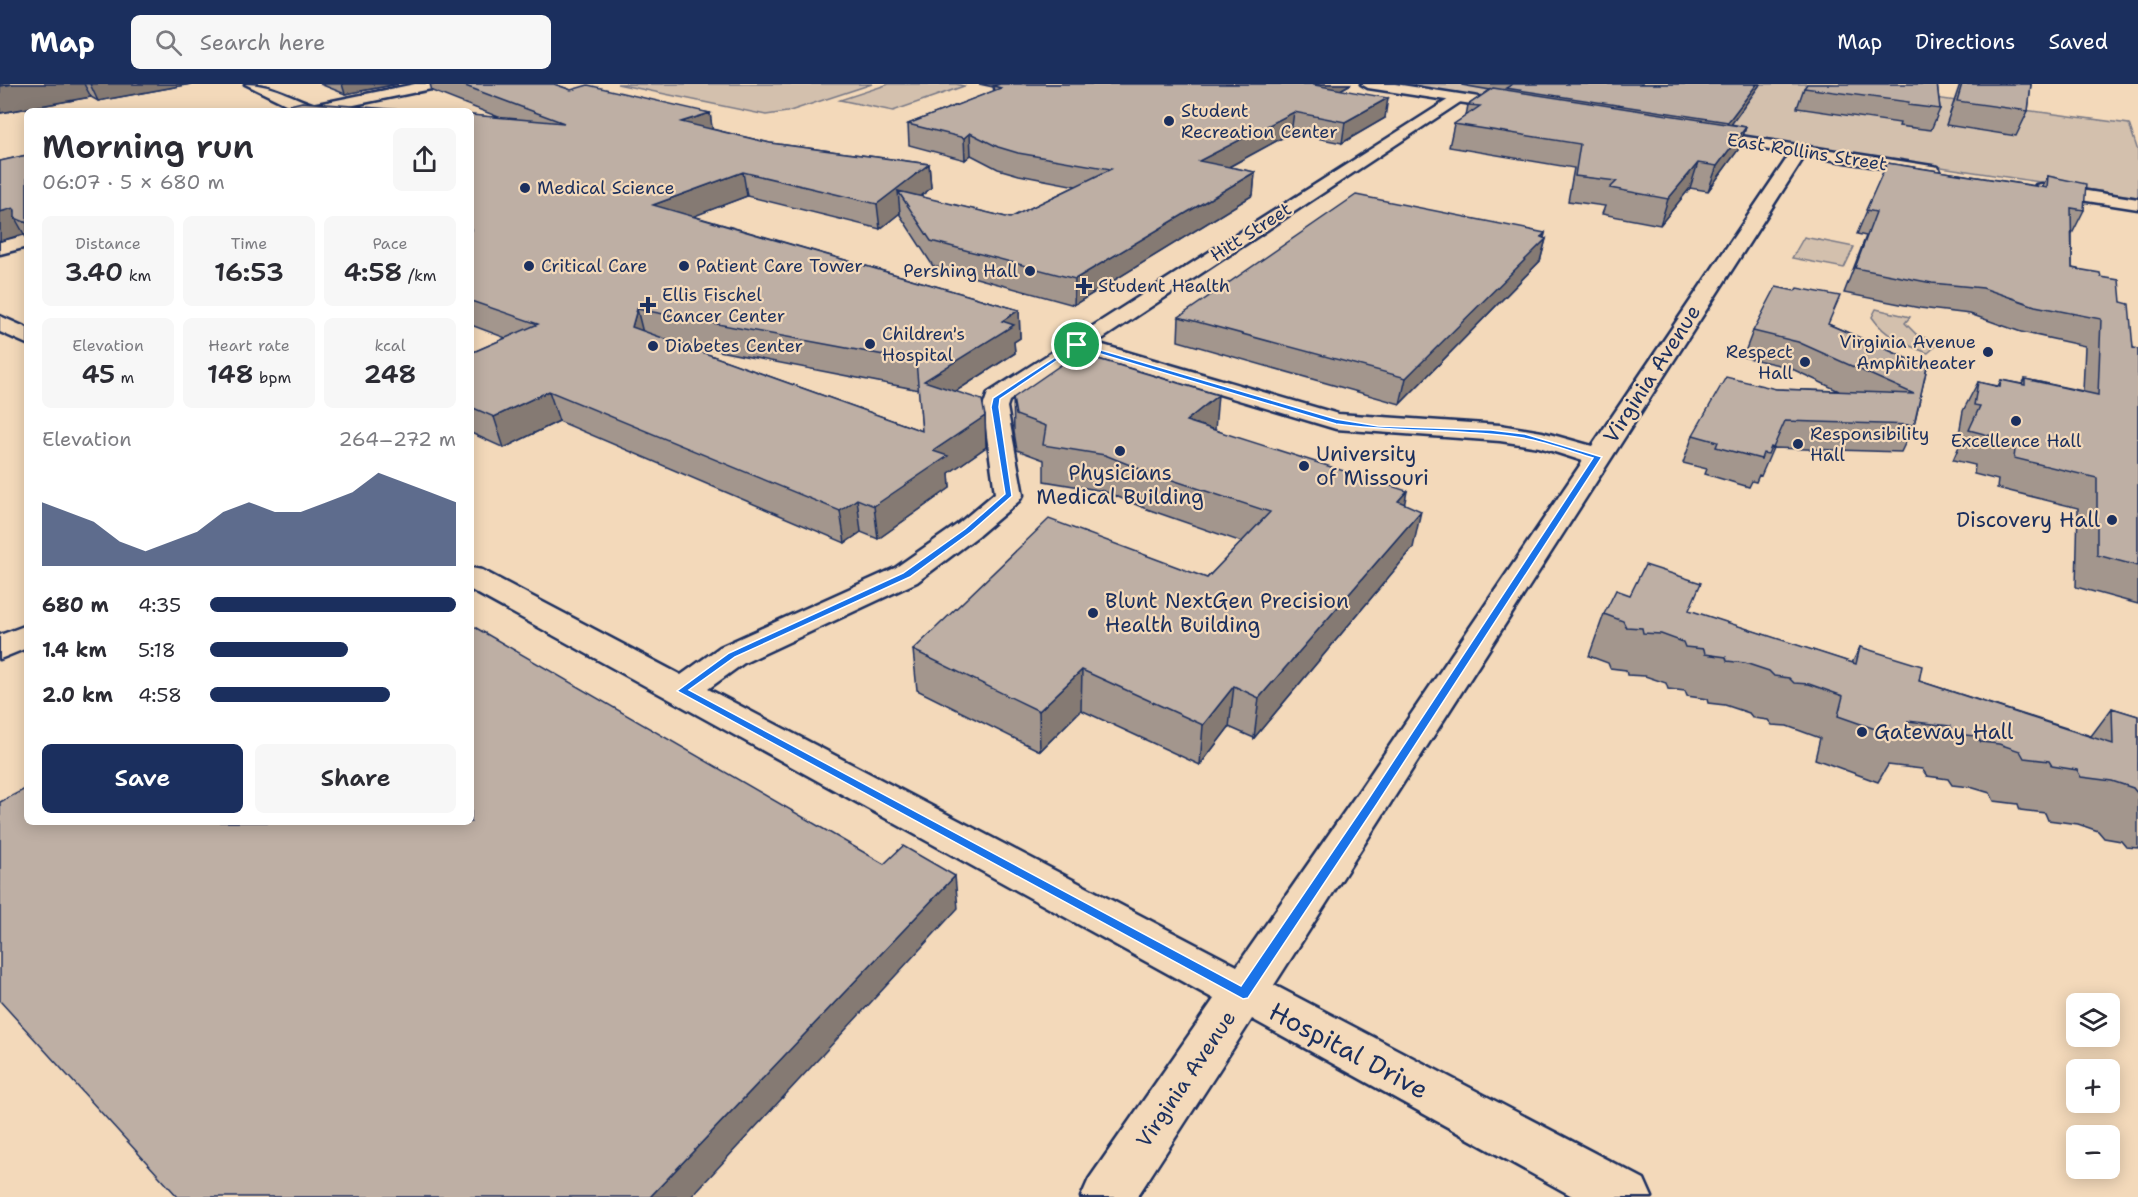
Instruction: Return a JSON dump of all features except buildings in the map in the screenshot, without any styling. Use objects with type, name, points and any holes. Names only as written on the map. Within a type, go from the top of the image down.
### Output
[{"type":"street","points":[[252,84],[306,108]]},
{"type":"street","points":[[321,108],[436,84]]},
{"type":"street","points":[[1368,84],[1409,87],[1458,98],[1538,110]]},
{"type":"street","name":"Hitt Street","points":[[682,691],[732,655],[906,575],[968,530],[1009,495],[995,407],[997,398],[1458,98]]},
{"type":"street","name":"East Rollins Street","points":[[1675,131],[1952,175]]},
{"type":"street","name":"Virginia Avenue","points":[[1107,1197],[1373,801],[1800,151]]},
{"type":"street","points":[[2022,186],[2138,204]]},
{"type":"street","points":[[0,248],[24,242]]},
{"type":"street","points":[[0,323],[24,336]]},
{"type":"street","points":[[1077,345],[1336,421],[1378,428],[1491,432],[1525,436],[1598,457]]},
{"type":"street","name":"Hospital Drive","points":[[474,579],[1243,994],[1626,1197]]},
{"type":"street","points":[[0,648],[24,636]]},
{"type":"shaded area","points":[[617,84],[872,84],[787,112],[766,115]]},
{"type":"shaded area","points":[[889,84],[964,86],[893,111],[840,100]]},
{"type":"shaded area","points":[[1397,84],[1830,84],[2129,124],[2138,151],[2138,197]]},
{"type":"shaded area","points":[[1804,237],[1854,247],[1844,268],[1792,258]]},
{"type":"shaded area","points":[[1876,309],[1910,317],[1905,323],[1917,335],[1939,343],[1928,353],[1897,340],[1883,330],[1872,317]]},
{"type":"place","name":"Student Recreation Center","points":[[1169,121]]},
{"type":"place","name":"Medical Science","points":[[525,188]]},
{"type":"place","name":"Critical Care","points":[[529,266]]},
{"type":"place","name":"Patient Care Tower","points":[[684,266]]},
{"type":"place","name":"Pershing Hall","points":[[1030,271]]},
{"type":"place","name":"Student Health","points":[[1084,286]]},
{"type":"place","name":"Ellis Fischel Cancer Center","points":[[648,305]]},
{"type":"place","name":"Children's Hospital","points":[[870,344]]},
{"type":"place","name":"Diabetes Center","points":[[653,346]]},
{"type":"place","name":"Virginia Avenue Amphitheater","points":[[1988,352]]},
{"type":"place","name":"Respect Hall","points":[[1805,362]]},
{"type":"place","name":"Excellence Hall","points":[[2016,421]]},
{"type":"place","name":"Responsibility Hall","points":[[1798,444]]},
{"type":"place","name":"Physicians Medical Building","points":[[1120,451]]},
{"type":"place","name":"University of Missouri","points":[[1304,466]]},
{"type":"place","name":"Discovery Hall","points":[[2112,520]]},
{"type":"place","name":"Blunt NextGen Precision Health Building","points":[[1093,613]]},
{"type":"place","name":"Gateway Hall","points":[[1862,732]]},
{"type":"route","points":[[1077,345],[1336,421],[1378,428],[1491,432],[1525,436],[1598,457],[1373,801],[1243,994],[682,691],[732,655],[906,575],[968,530],[1009,495],[995,407],[997,398],[1077,345]]}]
